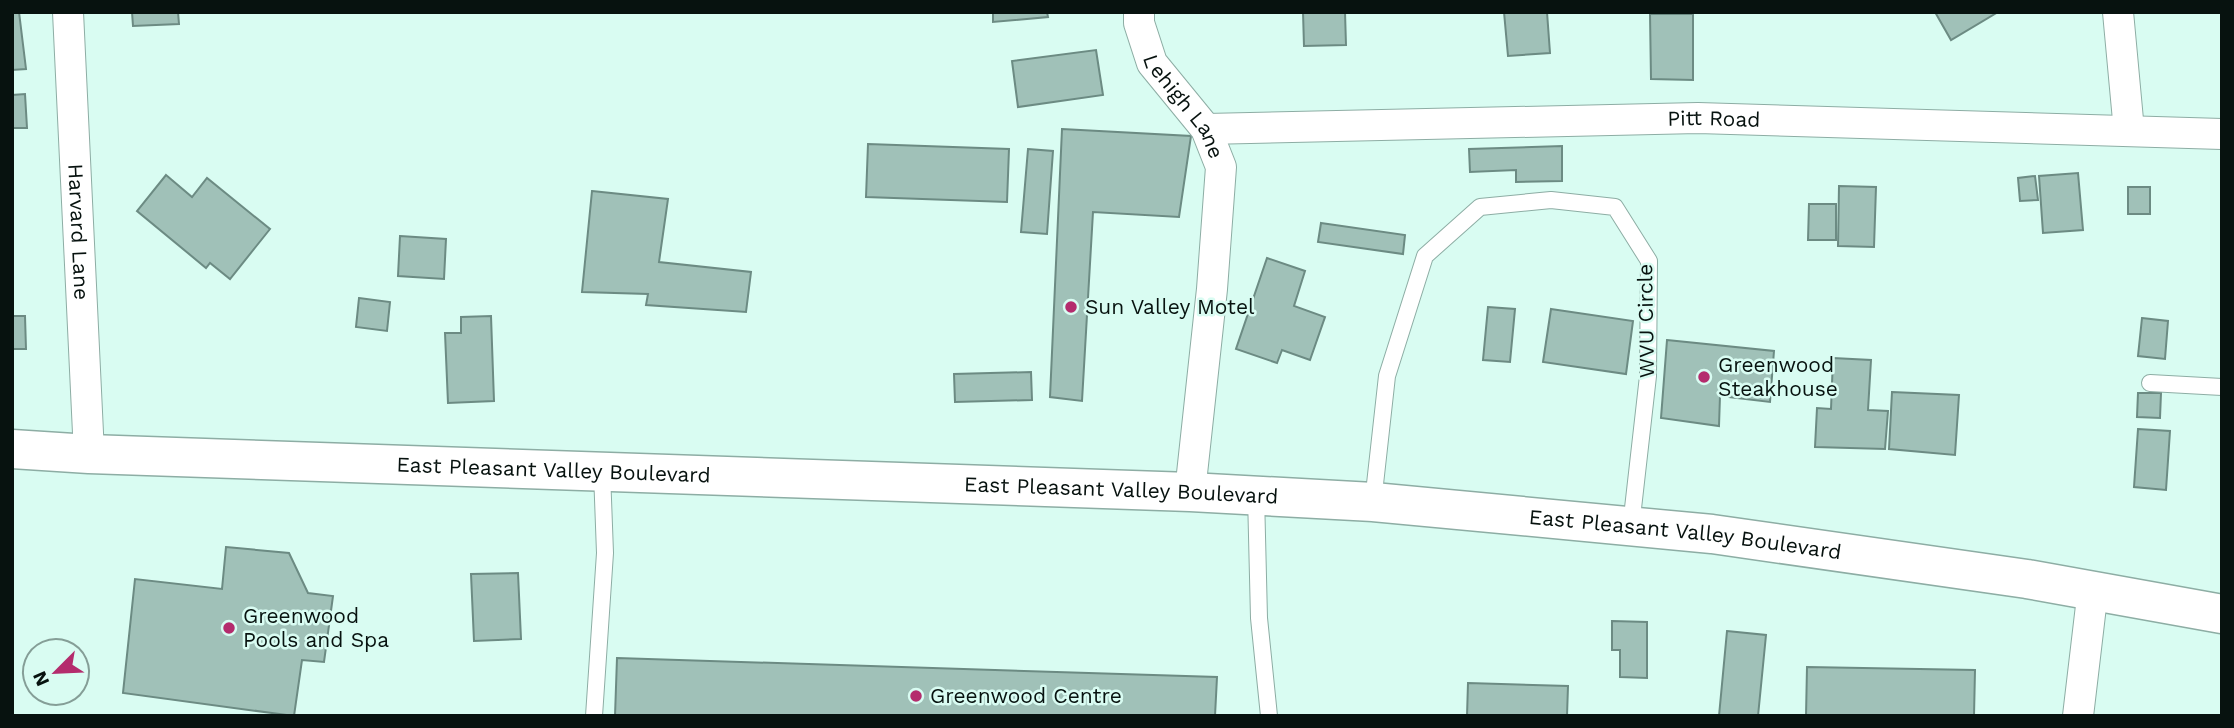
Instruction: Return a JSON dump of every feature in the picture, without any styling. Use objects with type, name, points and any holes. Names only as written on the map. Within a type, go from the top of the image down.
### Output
[{"type":"main road","name":"East Pleasant Valley Boulevard","points":[[12,449],[89,454],[1190,492],[1373,502],[1712,534],[1859,553],[2093,589],[2222,614]]},
{"type":"street","name":"Harvard Lane","points":[[68,12],[89,454]]},
{"type":"street","name":"Lehigh Lane","points":[[1139,12],[1139,23],[1152,63],[1206,130],[1221,167],[1212,289],[1190,492]]},
{"type":"street","points":[[2118,12],[2129,131]]},
{"type":"street","name":"Pitt Road","points":[[1206,130],[1698,118],[2222,134]]},
{"type":"street","points":[[2078,716],[2093,589]]},
{"type":"lane","name":"WVU Circle","points":[[1373,502],[1387,376],[1426,256],[1480,207],[1550,200],[1615,207],[1649,261],[1648,376],[1631,527]]},
{"type":"lane","points":[[2150,383],[2222,387]]},
{"type":"lane","points":[[594,716],[605,553],[602,472]]},
{"type":"lane","points":[[1256,495],[1259,618],[1269,716]]},
{"type":"building","points":[[12,12],[19,12],[26,69],[12,70]]},
{"type":"building","points":[[132,12],[178,12],[179,24],[133,26]]},
{"type":"building","points":[[993,12],[1047,12],[1048,17],[993,22]]},
{"type":"building","points":[[1303,12],[1345,12],[1346,45],[1304,46]]},
{"type":"building","points":[[1504,12],[1547,12],[1550,53],[1508,56]]},
{"type":"building","points":[[1935,12],[1998,12],[1951,40]]},
{"type":"building","points":[[1650,14],[1693,14],[1693,80],[1651,79]]},
{"type":"building","points":[[1096,50],[1103,95],[1018,107],[1012,61]]},
{"type":"building","points":[[25,94],[27,128],[12,128],[12,95]]},
{"type":"building","name":"Sun Valley Motel","points":[[1062,129],[1191,136],[1179,217],[1093,212],[1082,401],[1050,397]]},
{"type":"building","points":[[868,144],[1009,149],[1007,202],[866,197]]},
{"type":"building","points":[[1562,146],[1562,181],[1516,182],[1516,170],[1470,172],[1469,149]]},
{"type":"building","points":[[1028,149],[1053,151],[1047,234],[1021,232]]},
{"type":"building","points":[[2078,173],[2083,230],[2043,233],[2039,176]]},
{"type":"building","points":[[166,175],[192,197],[207,178],[270,229],[230,279],[210,263],[206,268],[137,211]]},
{"type":"building","points":[[2035,176],[2038,200],[2020,201],[2018,178]]},
{"type":"building","points":[[1839,186],[1876,187],[1874,247],[1838,246]]},
{"type":"building","points":[[2128,187],[2150,187],[2150,214],[2128,214]]},
{"type":"building","points":[[592,191],[668,199],[659,262],[751,272],[746,312],[646,305],[648,294],[582,292]]},
{"type":"building","points":[[1809,204],[1836,204],[1836,240],[1808,240]]},
{"type":"building","points":[[1321,223],[1405,235],[1403,254],[1318,242]]},
{"type":"building","points":[[400,236],[446,239],[444,279],[398,276]]},
{"type":"building","points":[[1267,258],[1305,271],[1294,306],[1325,317],[1310,360],[1282,350],[1277,363],[1236,349]]},
{"type":"building","points":[[359,298],[390,302],[387,331],[356,327]]},
{"type":"building","points":[[1488,307],[1515,309],[1510,362],[1483,360]]},
{"type":"building","points":[[1551,309],[1633,321],[1626,374],[1543,362]]},
{"type":"building","points":[[12,316],[25,316],[26,349],[12,349]]},
{"type":"building","points":[[491,316],[494,401],[448,403],[445,333],[461,333],[461,317]]},
{"type":"building","points":[[2142,318],[2168,321],[2165,359],[2138,356]]},
{"type":"building","points":[[1667,340],[1774,351],[1770,402],[1720,396],[1719,426],[1661,418]]},
{"type":"building","points":[[1833,358],[1871,360],[1868,410],[1888,411],[1885,449],[1815,447],[1817,408],[1831,409]]},
{"type":"building","points":[[1031,372],[1032,400],[955,402],[954,374]]},
{"type":"building","points":[[1892,392],[1959,395],[1955,455],[1889,449]]},
{"type":"building","points":[[2138,393],[2161,393],[2160,418],[2137,417]]},
{"type":"building","points":[[2138,429],[2170,431],[2166,490],[2134,487]]},
{"type":"building","name":"Greenwood Pools and Spa","points":[[226,547],[289,553],[308,593],[333,596],[324,662],[302,660],[294,716],[123,693],[135,579],[222,589]]},
{"type":"building","points":[[518,573],[521,639],[474,641],[471,574]]},
{"type":"building","points":[[1612,621],[1647,622],[1647,678],[1620,677],[1620,650],[1612,650]]},
{"type":"building","points":[[1727,631],[1766,635],[1758,716],[1719,716]]},
{"type":"building","name":"Greenwood Centre","points":[[617,658],[1217,677],[1215,716],[615,716]]},
{"type":"building","points":[[1807,667],[1975,670],[1974,716],[1806,716]]},
{"type":"building","points":[[1468,683],[1568,686],[1567,716],[1467,716]]},
{"type":"place","name":"Sun Valley Motel","points":[[1071,307]]},
{"type":"place","name":"Greenwood Steakhouse","points":[[1704,377]]},
{"type":"place","name":"Greenwood Pools and Spa","points":[[229,628]]},
{"type":"place","name":"Greenwood Centre","points":[[916,696]]}]
